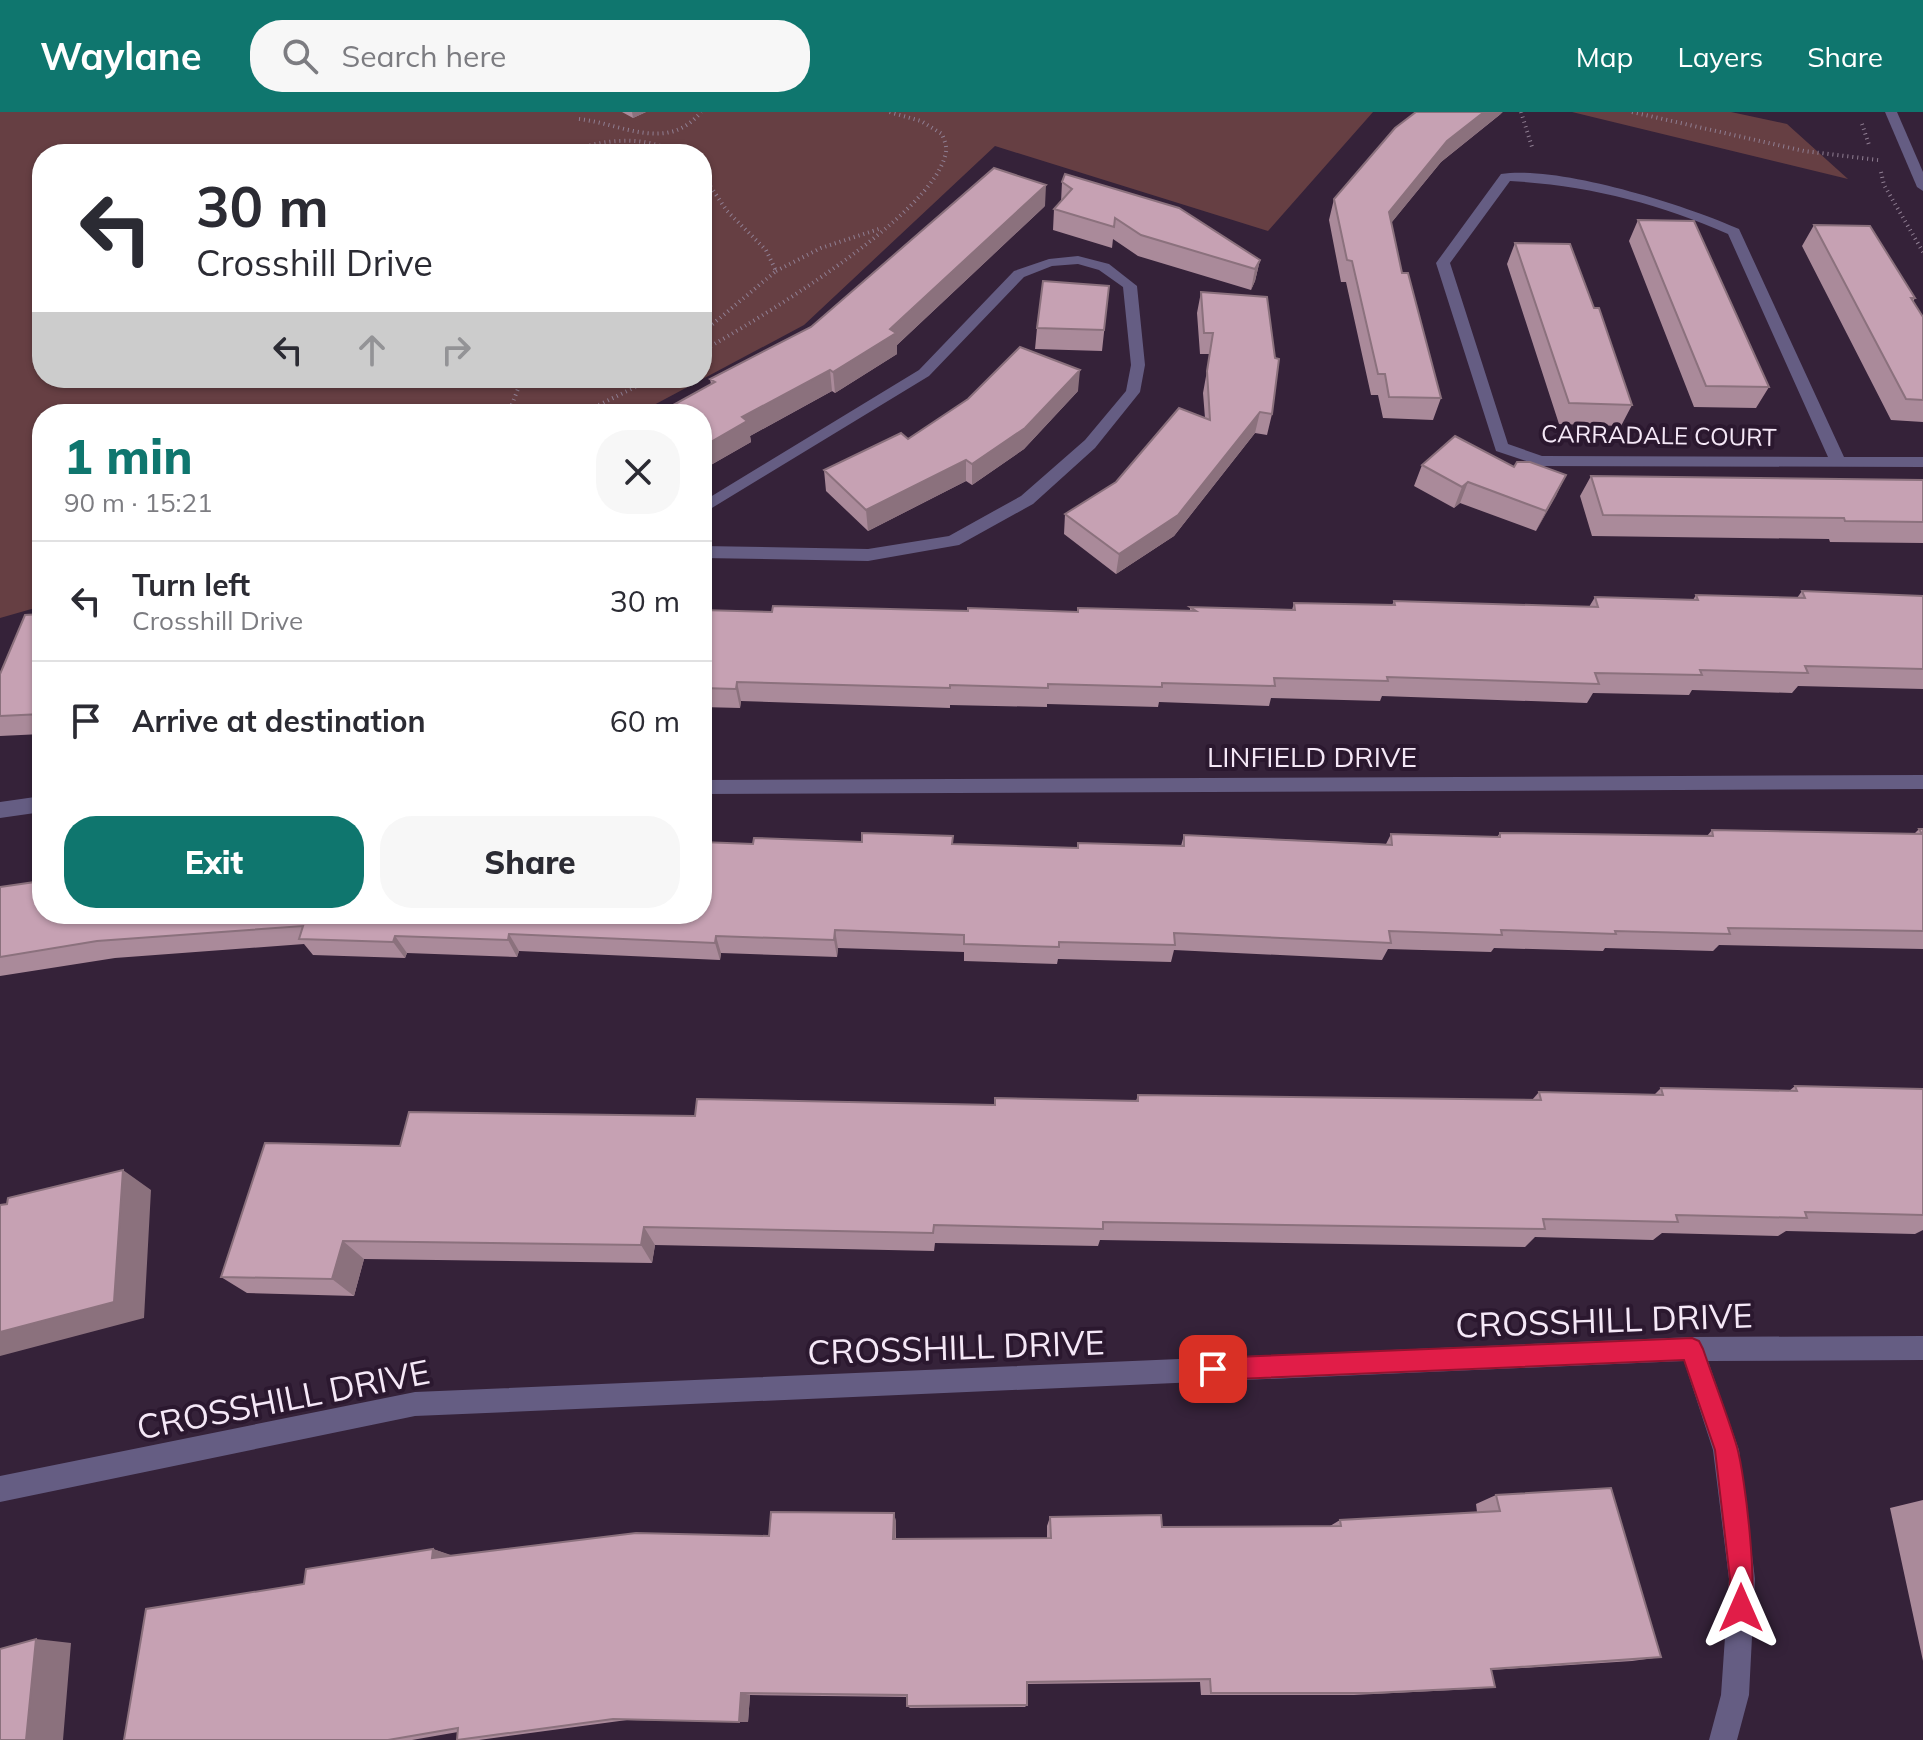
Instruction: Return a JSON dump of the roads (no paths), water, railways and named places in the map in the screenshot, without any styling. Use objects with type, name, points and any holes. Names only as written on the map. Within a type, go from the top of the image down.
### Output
[{"type":"street","points":[[1891,112],[1923,187]]},
{"type":"street","name":"CARRADALE COURT","points":[[1838,461],[1734,232],[1697,214],[1541,178],[1506,177],[1443,263],[1501,447],[1541,461],[1923,462]]},
{"type":"street","points":[[712,503],[924,373],[1019,274],[1039,264],[1080,260],[1103,264],[1130,286],[1138,365],[1133,392],[1090,444],[1027,500],[953,541],[925,546],[868,555],[712,552]]},
{"type":"street","name":"LINFIELD DRIVE","points":[[712,787],[1923,782]]},
{"type":"street","points":[[0,810],[32,805]]},
{"type":"street","name":"CROSSHILL DRIVE","points":[[0,1489],[415,1404],[1692,1349],[1923,1348]]},
{"type":"street","points":[[1692,1349],[1726,1450],[1742,1579],[1735,1695],[1723,1740]]}]
